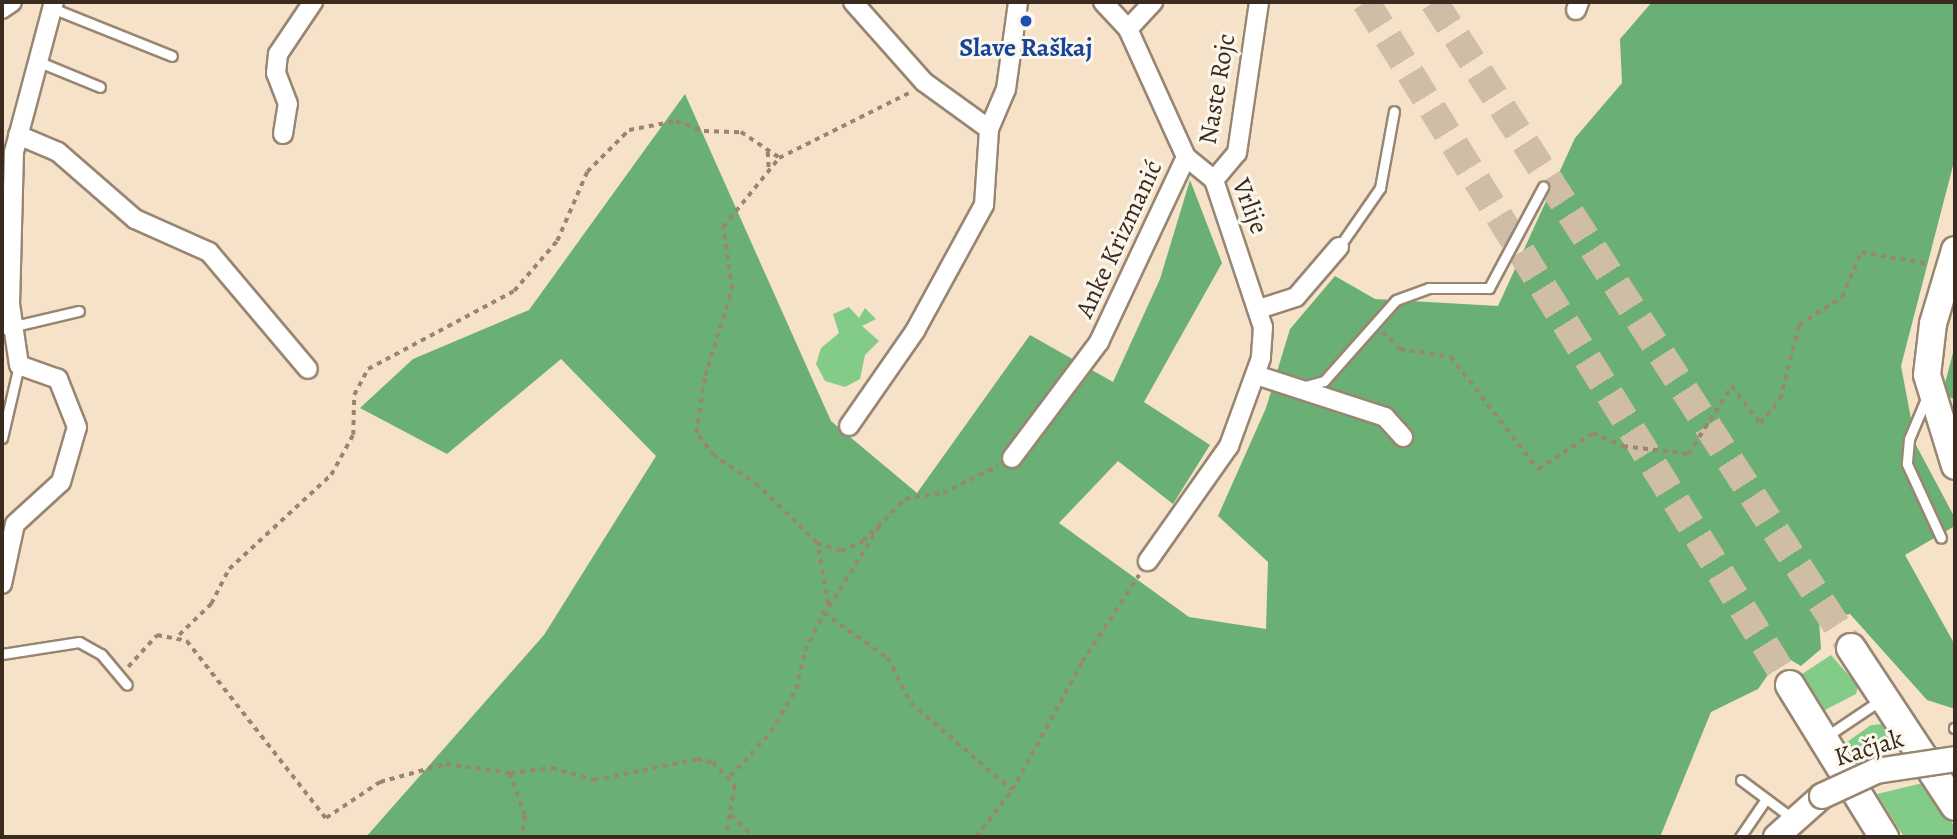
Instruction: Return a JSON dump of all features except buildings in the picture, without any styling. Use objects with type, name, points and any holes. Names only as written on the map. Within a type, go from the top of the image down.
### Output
[{"type":"highway","points":[[1851,648],[1955,806]]},
{"type":"highway","points":[[1790,685],[1884,837]]},
{"type":"highway","points":[[1861,803],[1871,837]]},
{"type":"main road","points":[[1954,462],[1936,421],[1928,394],[1928,350],[1955,250]]},
{"type":"main road","name":"Kačjak","points":[[1776,837],[1793,819],[1822,796],[1876,771],[1955,759]]},
{"type":"street","points":[[2,9],[12,2]]},
{"type":"street","points":[[283,134],[288,104],[276,73],[278,54],[313,2]]},
{"type":"street","points":[[853,2],[924,82],[989,129]]},
{"type":"street","points":[[849,426],[915,331],[979,215],[988,181],[989,129],[1006,89],[1018,2]]},
{"type":"street","name":"Vrlije","points":[[1103,2],[1128,29],[1186,157],[1214,180],[1259,309],[1256,375],[1229,446],[1148,561]]},
{"type":"street","points":[[1128,29],[1153,2]]},
{"type":"street","name":"Naste Rojc","points":[[1214,180],[1237,153],[1259,2]]},
{"type":"street","points":[[2,584],[15,524],[61,482],[77,427],[58,379],[19,365],[8,327],[10,184],[18,135],[53,5]]},
{"type":"street","points":[[18,135],[58,152],[135,219],[209,252],[308,369]]},
{"type":"street","name":"Anke Krizmanić","points":[[1012,458],[1099,342],[1186,157]]},
{"type":"street","points":[[1259,309],[1296,297],[1339,247]]},
{"type":"street","points":[[1256,375],[1305,386],[1385,417],[1403,437]]},
{"type":"lane","points":[[53,5],[172,56]]},
{"type":"lane","points":[[36,61],[100,87]]},
{"type":"lane","points":[[1339,247],[1380,188],[1394,111]]},
{"type":"lane","points":[[1305,386],[1324,382],[1374,323],[1411,293],[1489,288],[1543,187]]},
{"type":"lane","points":[[8,327],[79,311]]},
{"type":"lane","points":[[2,438],[19,365]]},
{"type":"lane","points":[[1928,394],[1909,439],[1907,464],[1941,538]]},
{"type":"lane","points":[[2,654],[79,642],[125,681]]},
{"type":"lane","points":[[1825,738],[1884,698]]},
{"type":"lane","points":[[1741,780],[1793,819]]},
{"type":"lane","points":[[1740,837],[1766,799]]},
{"type":"path","points":[[924,82],[880,113],[780,158],[723,227],[732,289],[695,426],[714,456],[758,486],[817,544],[841,551],[881,523],[905,499],[943,493],[1012,458]]},
{"type":"path","points":[[187,641],[189,632],[229,569],[331,475],[353,435],[354,395],[368,369],[514,291],[557,241],[587,172],[629,130],[676,121],[704,131],[741,132],[780,158]]},
{"type":"path","points":[[768,152],[769,170]]},
{"type":"path","points":[[1374,323],[1400,349],[1451,357],[1538,469],[1593,433],[1623,446],[1688,454],[1732,386],[1760,423],[1780,399],[1799,325],[1842,296],[1861,252],[1929,262],[1928,274]]},
{"type":"path","points":[[730,776],[771,732],[796,689],[805,651],[824,613],[881,523]]},
{"type":"path","points":[[817,544],[827,588],[824,613]]},
{"type":"path","points":[[976,837],[1012,790],[1082,662],[1148,561]]},
{"type":"path","points":[[824,613],[888,658],[911,703],[1012,790]]},
{"type":"path","points":[[125,681],[140,648],[157,635],[189,632]]},
{"type":"path","points":[[179,635],[187,641],[326,818],[380,782],[446,764],[510,773],[552,768],[594,780],[697,759],[713,762],[730,776],[735,786],[726,837]]},
{"type":"path","points":[[510,773],[525,816],[522,837]]},
{"type":"path","points":[[731,815],[754,837]]},
{"type":"green space","points":[[1652,2],[1955,2],[1955,158],[1901,366],[1916,445],[1955,518],[1955,526],[1905,555],[1955,645],[1955,709],[1927,700],[1850,614],[1819,620],[1821,649],[1801,666],[1782,655],[1758,689],[1711,712],[1660,837],[366,837],[544,635],[656,456],[561,359],[447,454],[360,408],[413,359],[529,310],[685,94],[831,421],[917,493],[1030,335],[1113,382],[1160,279],[1190,180],[1222,263],[1144,402],[1210,445],[1173,504],[1118,461],[1059,523],[1189,617],[1266,629],[1268,562],[1218,516],[1266,408],[1290,329],[1335,276],[1375,299],[1498,306],[1575,138],[1622,83],[1620,39]]},
{"type":"green space","points":[[849,307],[859,318],[865,308],[876,319],[862,326],[879,341],[865,355],[860,379],[845,387],[825,381],[816,364],[821,348],[839,333],[833,314]]},
{"type":"green space","points":[[1955,345],[1955,399],[1942,395]]},
{"type":"green space","points":[[1831,655],[1858,686],[1856,694],[1819,713],[1799,676]]},
{"type":"green space","points":[[1885,724],[1899,745],[1846,755],[1847,742],[1871,725]]},
{"type":"green space","points":[[1927,782],[1955,828],[1955,837],[1904,837],[1877,794]]},
{"type":"tunnel","points":[[1366,2],[1790,685]]},
{"type":"tunnel","points":[[1434,2],[1851,648]]},
{"type":"place","name":"Slave Raškaj","points":[[1026,21]]}]
